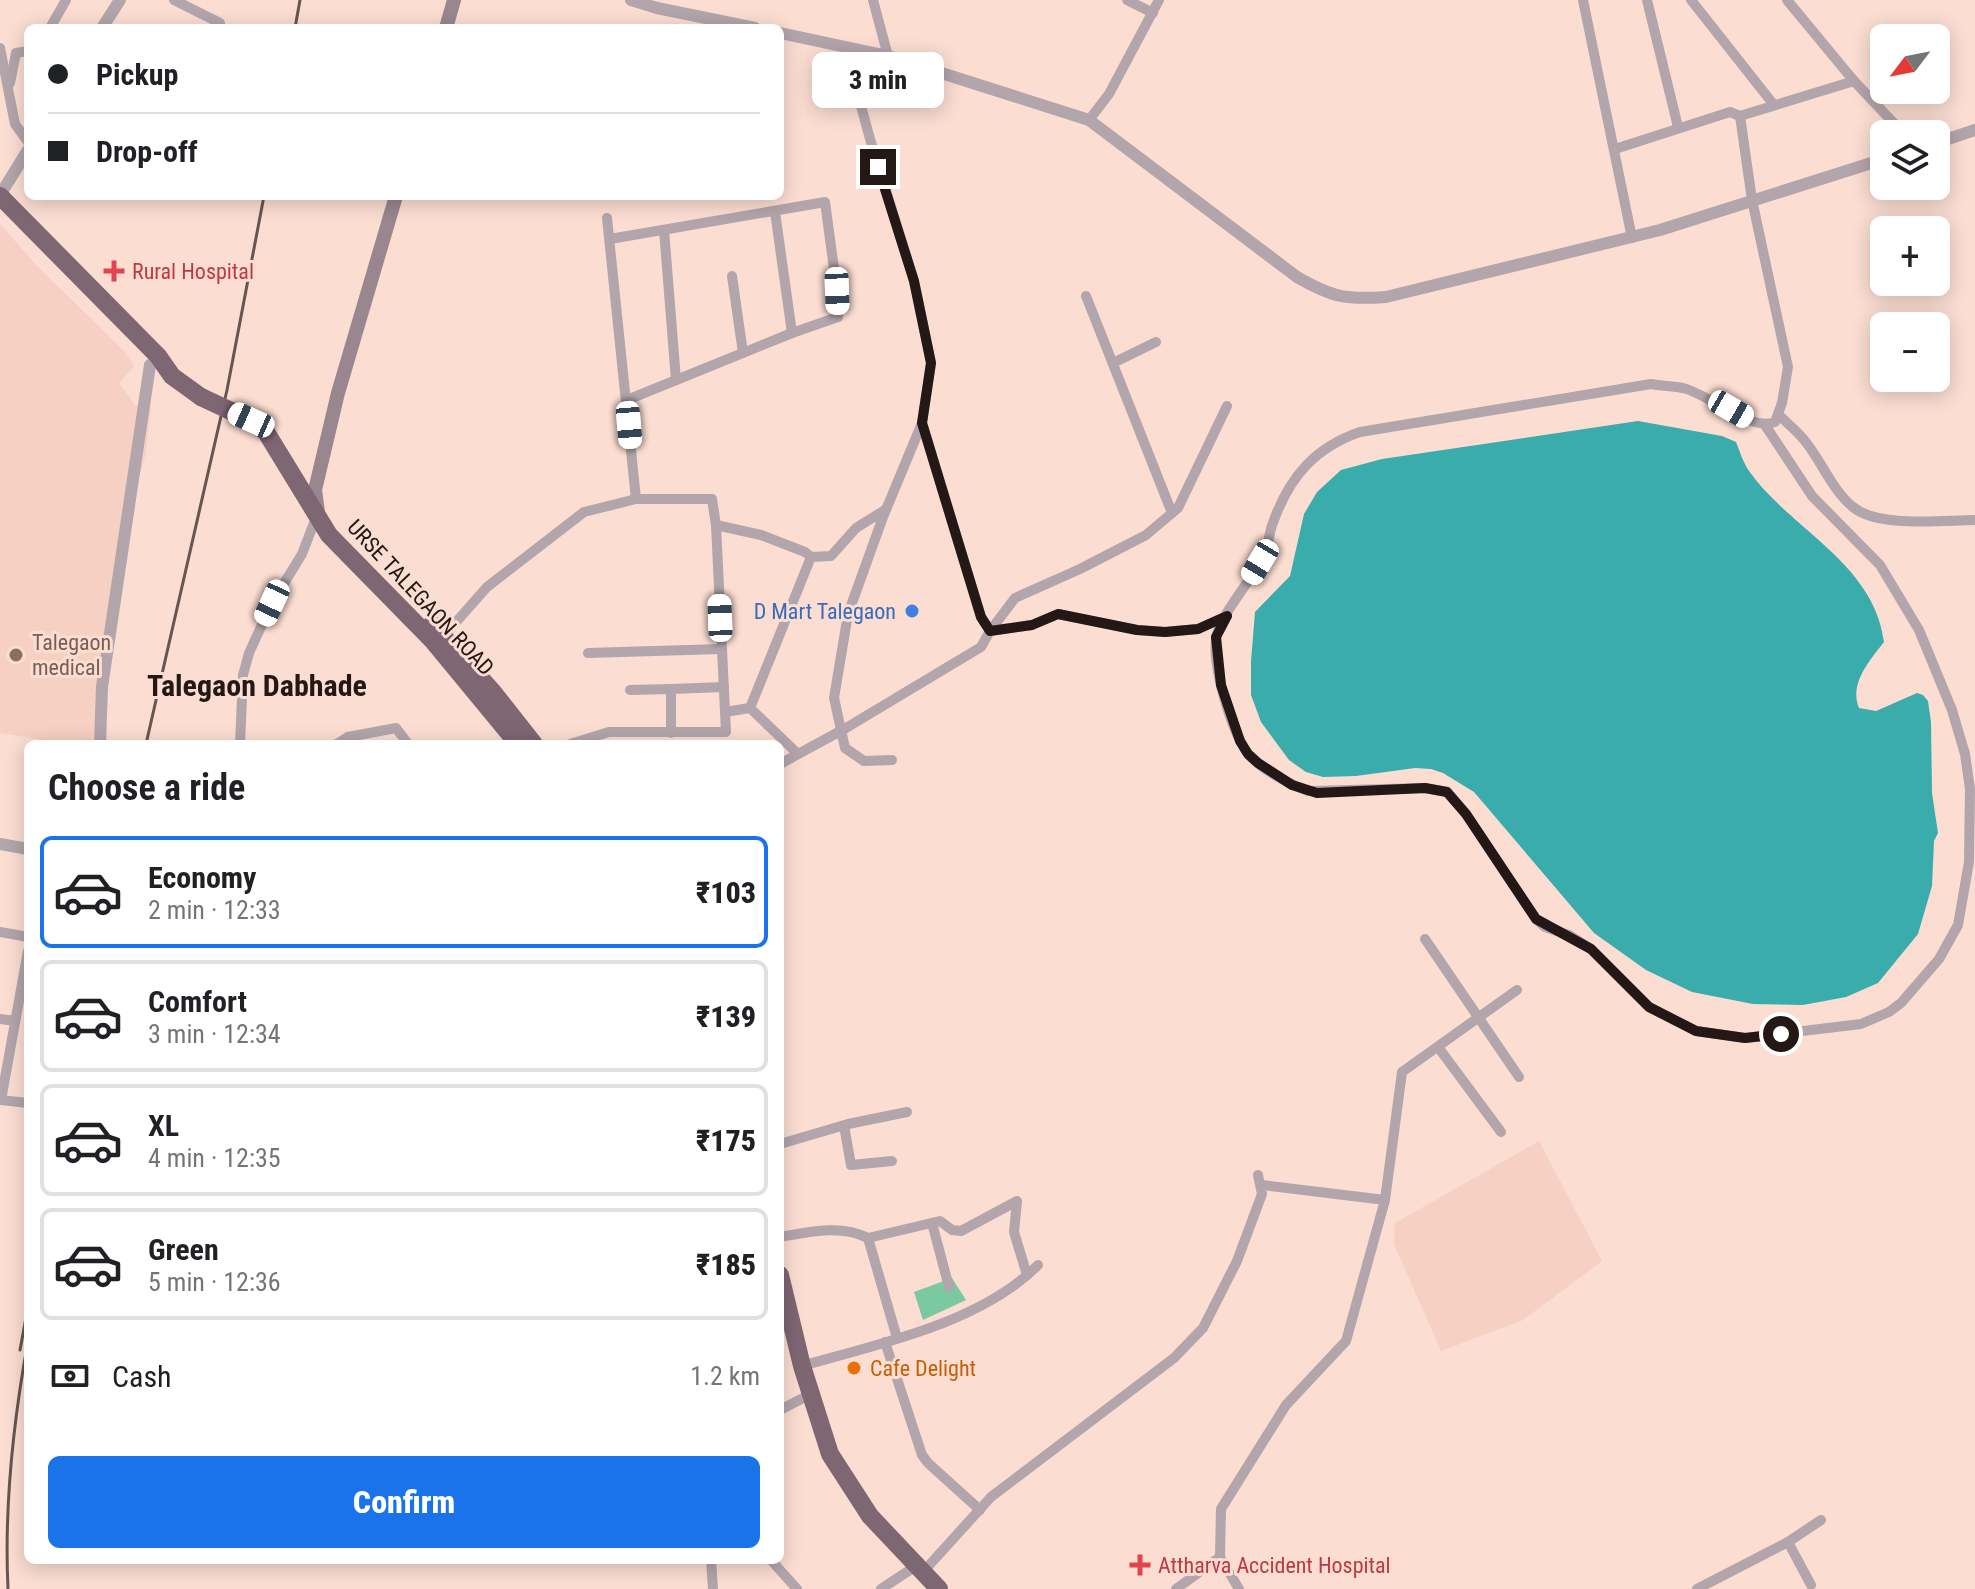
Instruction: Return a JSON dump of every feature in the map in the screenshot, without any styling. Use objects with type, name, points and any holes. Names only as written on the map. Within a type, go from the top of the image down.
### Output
[{"type":"highway","points":[[0,195],[158,356],[172,376]]},
{"type":"highway","points":[[0,211],[150,365],[172,376]]},
{"type":"highway","name":"URSE TALEGAON ROAD","points":[[172,376],[201,397],[251,420],[266,432],[326,520],[329,535],[440,641],[515,740]]},
{"type":"highway","points":[[440,641],[493,692],[531,740]]},
{"type":"highway","points":[[784,1292],[802,1366],[830,1454],[870,1516],[930,1580]]},
{"type":"main road","points":[[447,24],[454,0]]},
{"type":"main road","points":[[326,520],[315,490],[338,393],[395,200]]},
{"type":"street","points":[[52,24],[66,0]]},
{"type":"street","points":[[105,24],[120,0]]},
{"type":"street","points":[[174,0],[220,23]]},
{"type":"street","points":[[631,0],[735,24]]},
{"type":"street","points":[[873,0],[888,56]]},
{"type":"street","points":[[1127,0],[1153,13]]},
{"type":"street","points":[[1089,120],[1109,94],[1159,0]]},
{"type":"street","points":[[1647,0],[1678,127]]},
{"type":"street","points":[[1691,0],[1774,105]]},
{"type":"street","points":[[1787,0],[1891,120]]},
{"type":"street","points":[[1586,1],[1632,238]]},
{"type":"street","points":[[784,34],[888,56],[1089,120],[1297,277],[1328,295],[1357,299],[1386,297],[1632,238],[1870,163]]},
{"type":"street","points":[[845,47],[914,281],[931,363],[922,423],[885,510],[848,614],[834,698],[845,748],[864,761],[892,760]]},
{"type":"street","points":[[0,48],[15,124],[24,136]]},
{"type":"street","points":[[9,89],[16,53],[24,52]]},
{"type":"street","points":[[1615,149],[1730,112],[1740,116],[1854,81]]},
{"type":"street","points":[[1740,116],[1752,200],[1788,367],[1775,422],[1765,425],[1682,388],[1651,384],[1360,432],[1341,439],[1311,459],[1293,480],[1273,521],[1260,562],[1216,637],[1216,650],[1221,685],[1233,724],[1248,754],[1281,778],[1317,793],[1425,788],[1447,792],[1466,814],[1536,919],[1591,949],[1649,1007],[1696,1031],[1754,1038],[1861,1024],[1901,1003],[1939,959],[1958,925],[1969,850],[1970,789],[1965,754],[1952,710],[1919,630],[1880,565],[1812,496],[1765,425]]},
{"type":"street","points":[[1950,138],[1975,130]]},
{"type":"street","points":[[0,195],[24,156]]},
{"type":"street","points":[[610,239],[825,202],[838,317],[627,400]]},
{"type":"street","points":[[775,212],[792,333]]},
{"type":"street","points":[[607,218],[636,499]]},
{"type":"street","points":[[664,230],[676,380]]},
{"type":"street","points":[[732,276],[743,353]]},
{"type":"street","points":[[1086,296],[1172,513]]},
{"type":"street","points":[[1113,363],[1156,342]]},
{"type":"street","points":[[100,740],[102,687],[150,365]]},
{"type":"street","points":[[784,762],[842,731],[981,647],[1015,598],[1146,535],[1172,513],[1189,489],[1227,406]]},
{"type":"street","points":[[1779,415],[1805,440],[1835,486],[1854,508],[1873,517],[1918,521],[1975,520]]},
{"type":"street","points":[[922,423],[981,617],[990,631]]},
{"type":"street","points":[[440,641],[487,587],[584,512],[636,499],[712,499],[716,525],[726,732],[609,732],[583,740]]},
{"type":"street","points":[[716,525],[761,535],[811,557],[831,556],[856,528],[885,510]]},
{"type":"street","points":[[240,740],[243,675],[249,653],[272,603],[326,520]]},
{"type":"street","points":[[750,708],[811,557]]},
{"type":"street","points":[[990,631],[1032,625],[1058,614],[1137,630],[1165,632],[1198,629],[1227,616]]},
{"type":"street","points":[[588,653],[721,649]]},
{"type":"street","points":[[630,690],[724,687]]},
{"type":"street","points":[[671,689],[671,733]]},
{"type":"street","points":[[725,712],[750,708]]},
{"type":"street","points":[[750,708],[783,740]]},
{"type":"street","points":[[343,740],[396,728],[405,740]]},
{"type":"street","points":[[784,741],[798,754]]},
{"type":"street","points":[[0,844],[24,848]]},
{"type":"street","points":[[0,932],[24,936]]},
{"type":"street","points":[[1425,939],[1519,1077]]},
{"type":"street","points":[[24,973],[0,1100],[24,1103]]},
{"type":"street","points":[[1239,1589],[1220,1557],[1221,1509],[1286,1405],[1346,1341],[1385,1200],[1402,1072],[1517,990]]},
{"type":"street","points":[[0,1019],[15,1021]]},
{"type":"street","points":[[1438,1047],[1501,1132]]},
{"type":"street","points":[[784,1143],[907,1112]]},
{"type":"street","points":[[844,1126],[851,1165],[892,1161]]},
{"type":"street","points":[[881,1589],[930,1580],[991,1497],[1174,1358],[1203,1328],[1237,1261],[1262,1194],[1260,1180],[1385,1200]]},
{"type":"street","points":[[784,1236],[841,1231],[868,1238],[940,1221],[952,1230],[961,1231],[1017,1201],[1014,1232],[1027,1275]]},
{"type":"street","points":[[932,1223],[949,1287]]},
{"type":"street","points":[[868,1238],[897,1338]]},
{"type":"street","points":[[802,1366],[897,1338],[996,1298],[1013,1288],[1038,1265]]},
{"type":"street","points":[[885,1342],[922,1455],[980,1510]]},
{"type":"street","points":[[784,1408],[811,1394]]},
{"type":"street","points":[[1697,1589],[1788,1542],[1821,1520]]},
{"type":"street","points":[[1788,1542],[1811,1585]]},
{"type":"street","points":[[1176,1589],[1220,1557]]},
{"type":"street","points":[[711,1564],[713,1589]]},
{"type":"street","points":[[775,1564],[797,1589]]},
{"type":"street","points":[[1720,1576],[1726,1589]]},
{"type":"shaded area","points":[[0,224],[37,266],[124,351],[134,366],[119,383],[135,405],[151,406],[146,453],[130,507],[93,740],[43,740],[0,733]]},
{"type":"shaded area","points":[[1539,1141],[1602,1261],[1523,1320],[1441,1351],[1394,1244],[1395,1223]]},
{"type":"green space","points":[[952,1278],[966,1300],[923,1320],[914,1292]]},
{"type":"water","points":[[1638,421],[1722,436],[1736,442],[1747,468],[1766,492],[1828,549],[1865,590],[1877,614],[1884,642],[1859,682],[1859,708],[1876,711],[1917,693],[1928,701],[1932,793],[1938,833],[1934,841],[1932,886],[1918,934],[1878,983],[1846,997],[1803,1005],[1753,1004],[1692,992],[1646,970],[1594,933],[1474,792],[1431,769],[1323,777],[1306,772],[1289,760],[1261,722],[1251,695],[1255,612],[1290,576],[1304,514],[1317,492],[1341,470],[1382,459]]},
{"type":"railway","points":[[296,24],[300,0]]},
{"type":"railway","points":[[147,740],[227,390],[263,200]]},
{"type":"railway","points":[[20,1350],[24,1328]]},
{"type":"railway","points":[[8,1589],[7,1526],[11,1464],[24,1366]]},
{"type":"place","name":"Rural Hospital","points":[[114,271]]},
{"type":"place","name":"D Mart Talegaon","points":[[912,611]]},
{"type":"place","name":"Talegaon medical","points":[[16,655]]},
{"type":"place","name":"Cafe Delight","points":[[854,1368]]},
{"type":"place","name":"Attharva Accident Hospital","points":[[1140,1565]]},
{"type":"district","name":"Talegaon Dabhade","points":[[257,686]]},
{"type":"route","points":[[878,167],[914,281],[931,363],[922,423],[981,617],[990,631],[1032,625],[1058,614],[1137,630],[1165,632],[1198,629],[1227,616],[1216,637],[1221,685],[1240,741],[1258,763],[1292,785],[1317,793],[1425,788],[1447,792],[1466,814],[1536,919],[1545,927],[1569,935],[1591,949],[1649,1007],[1696,1031],[1745,1038],[1781,1034]]}]
